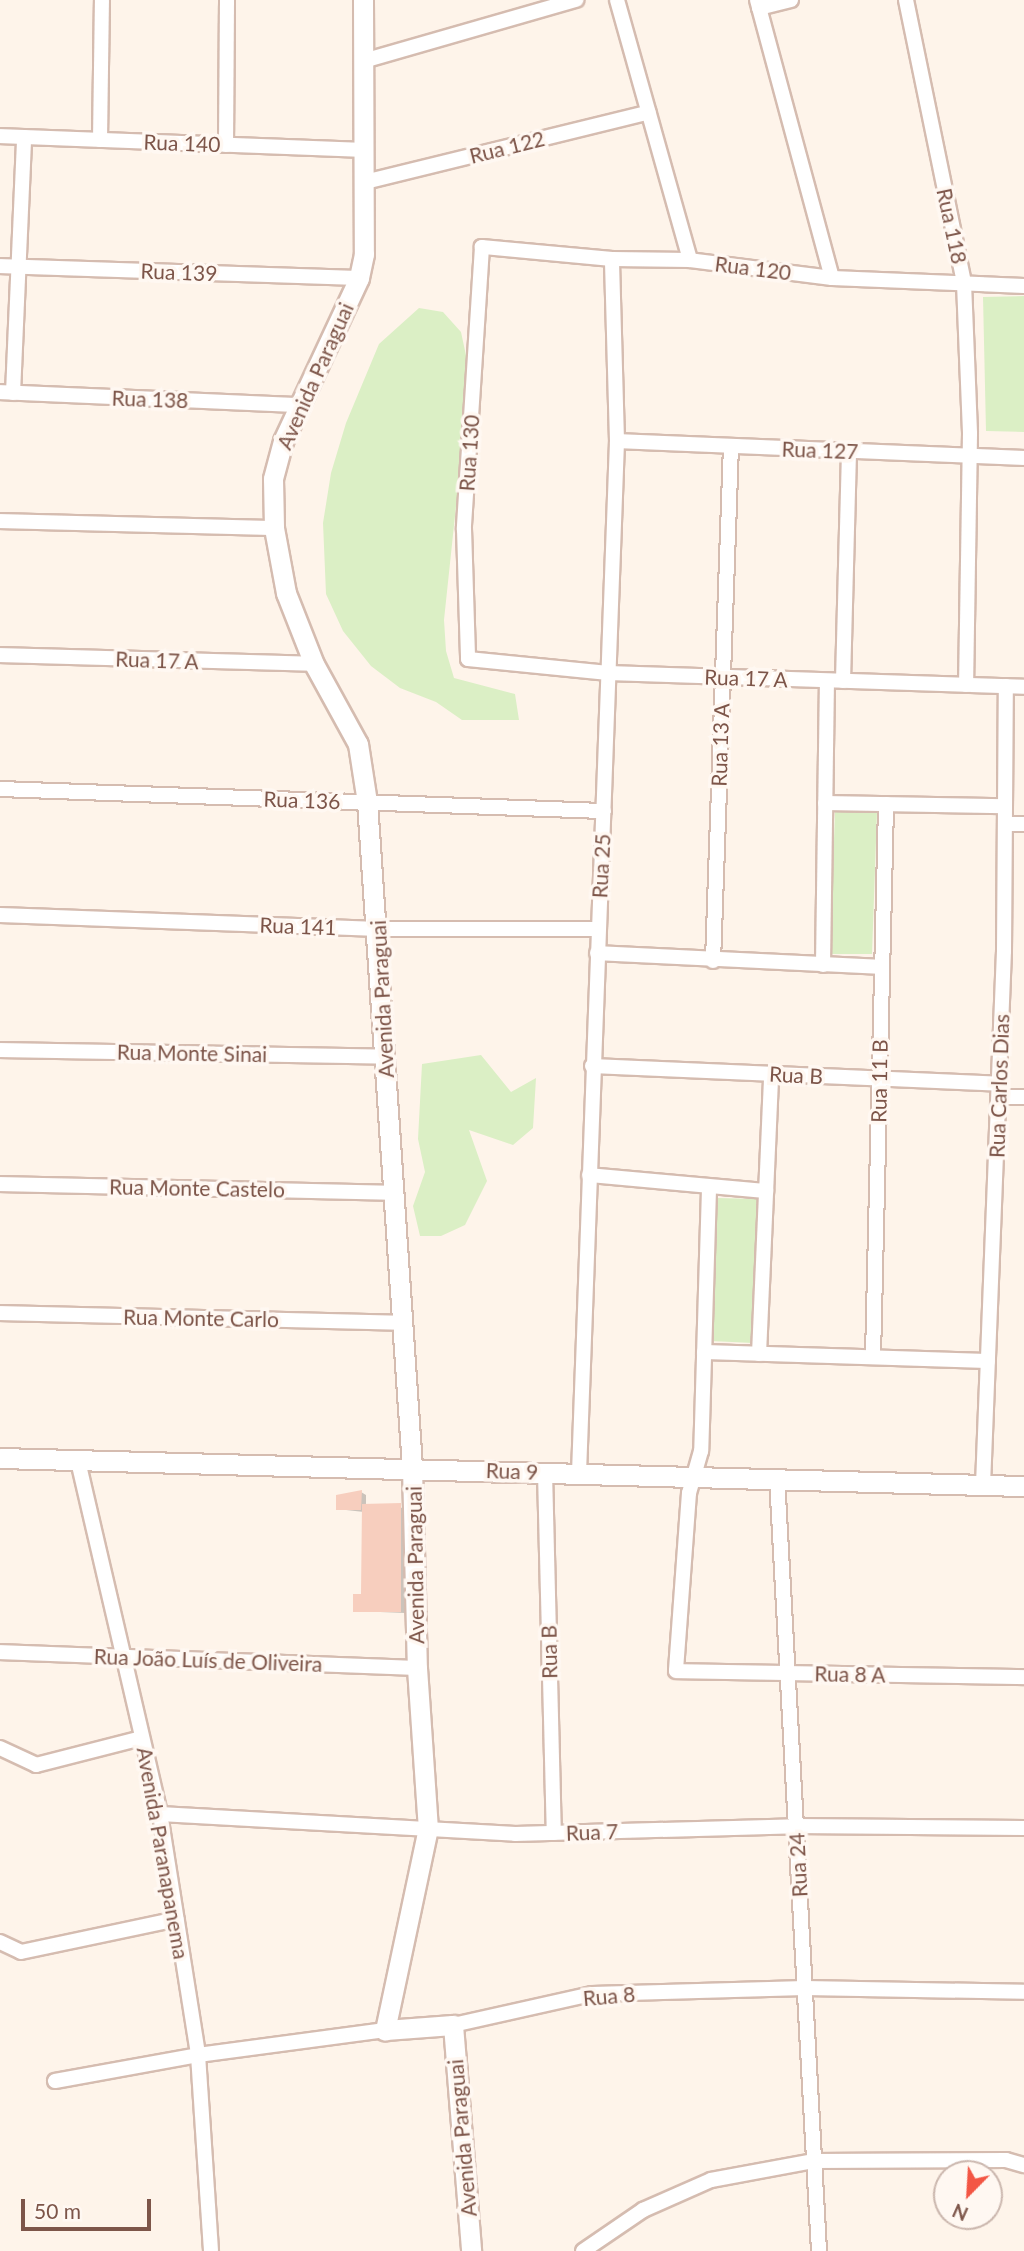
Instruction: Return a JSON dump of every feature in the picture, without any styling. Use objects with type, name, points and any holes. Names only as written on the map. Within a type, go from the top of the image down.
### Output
[{"type":"street","points":[[100,140],[102,0]]},
{"type":"street","points":[[226,145],[227,0]]},
{"type":"street","name":"Avenida Paraguai","points":[[363,0],[364,254],[359,278],[283,441],[273,480],[274,528],[286,593],[314,664],[358,744],[367,802],[379,929],[384,1057],[412,1467],[417,1668],[428,1828],[385,2030]]},
{"type":"street","points":[[363,61],[576,0]]},
{"type":"street","points":[[617,0],[690,260]]},
{"type":"street","points":[[791,0],[758,4],[832,278]]},
{"type":"street","name":"Rua 118","points":[[906,0],[964,284],[971,456],[967,685]]},
{"type":"street","name":"Rua 122","points":[[365,182],[649,112]]},
{"type":"street","name":"Rua 140","points":[[0,136],[365,150]]},
{"type":"street","points":[[6,393],[18,267],[24,137]]},
{"type":"street","name":"Rua 120","points":[[482,247],[612,259],[690,260],[832,278],[1024,286]]},
{"type":"street","name":"Rua 130","points":[[468,659],[464,529],[482,247]]},
{"type":"street","name":"Rua 25","points":[[579,1473],[617,441],[612,259]]},
{"type":"street","name":"Rua 139","points":[[0,266],[359,278]]},
{"type":"street","name":"Rua 138","points":[[6,393],[300,405]]},
{"type":"street","name":"Rua 127","points":[[617,441],[1024,458]]},
{"type":"street","name":"Rua 13 A","points":[[713,961],[731,446]]},
{"type":"street","points":[[844,681],[849,451]]},
{"type":"street","points":[[0,521],[274,528]]},
{"type":"street","name":"Rua 17 A","points":[[0,655],[314,664]]},
{"type":"street","name":"Rua 17 A","points":[[468,659],[608,673],[1024,687]]},
{"type":"street","points":[[823,965],[827,681]]},
{"type":"street","name":"Rua Carlos Dias","points":[[983,1485],[999,1090],[1006,824],[1006,686]]},
{"type":"street","name":"Rua 136","points":[[0,789],[604,811]]},
{"type":"street","points":[[825,803],[1005,806]]},
{"type":"street","name":"Rua 11 B","points":[[873,1357],[886,804]]},
{"type":"street","points":[[1006,824],[1024,824]]},
{"type":"street","name":"Rua 141","points":[[0,915],[379,929],[597,929]]},
{"type":"street","points":[[597,953],[713,961],[882,967]]},
{"type":"street","name":"Rua Monte Sinai","points":[[0,1050],[384,1057]]},
{"type":"street","name":"Rua B","points":[[592,1066],[879,1079],[999,1090],[1024,1097]]},
{"type":"street","points":[[759,1354],[771,1074]]},
{"type":"street","points":[[589,1175],[709,1189],[766,1191]]},
{"type":"street","name":"Rua Monte Castelo","points":[[0,1184],[394,1193]]},
{"type":"street","points":[[694,1474],[701,1451],[709,1189]]},
{"type":"street","name":"Rua Monte Carlo","points":[[0,1313],[403,1323]]},
{"type":"street","points":[[704,1352],[988,1361]]},
{"type":"street","name":"Rua 9","points":[[0,1458],[694,1474],[1024,1486]]},
{"type":"street","name":"Avenida Paranapanema","points":[[78,1461],[160,1814],[198,2055],[211,2251]]},
{"type":"street","name":"Rua B","points":[[545,1472],[554,1833]]},
{"type":"street","name":"Rua 8 A","points":[[694,1474],[676,1671],[1024,1677]]},
{"type":"street","name":"Rua 24","points":[[777,1478],[819,2251]]},
{"type":"street","name":"Rua João Luís de Oliveira","points":[[0,1652],[417,1668]]},
{"type":"street","points":[[0,1748],[36,1765],[142,1738]]},
{"type":"street","name":"Rua 7","points":[[160,1814],[554,1833],[796,1826],[1024,1828]]},
{"type":"street","points":[[0,1942],[21,1952],[177,1919]]},
{"type":"street","name":"Rua 8","points":[[55,2081],[198,2055],[385,2030],[453,2025],[592,1994],[805,1988],[1024,1992]]},
{"type":"street","name":"Avenida Paraguai","points":[[453,2025],[471,2251]]},
{"type":"street","points":[[583,2251],[643,2210],[711,2180],[814,2161],[1006,2160],[1024,2165]]},
{"type":"green space","points":[[1024,296],[1024,432],[986,431],[983,297]]},
{"type":"green space","points":[[419,308],[443,312],[461,332],[470,374],[444,620],[446,651],[454,678],[515,694],[519,720],[462,720],[436,702],[400,688],[371,666],[343,631],[326,594],[323,523],[331,473],[346,423],[379,344]]},
{"type":"green space","points":[[835,812],[877,812],[872,954],[830,954]]},
{"type":"green space","points":[[481,1055],[511,1092],[536,1078],[533,1128],[513,1145],[469,1130],[487,1181],[465,1225],[441,1236],[420,1236],[413,1206],[425,1172],[418,1139],[422,1064]]},
{"type":"green space","points":[[717,1198],[758,1199],[753,1343],[711,1341]]},
{"type":"building","points":[[362,1490],[361,1510],[336,1510],[336,1495]]},
{"type":"building","points":[[401,1503],[401,1612],[353,1612],[353,1594],[361,1594],[362,1504]]}]
